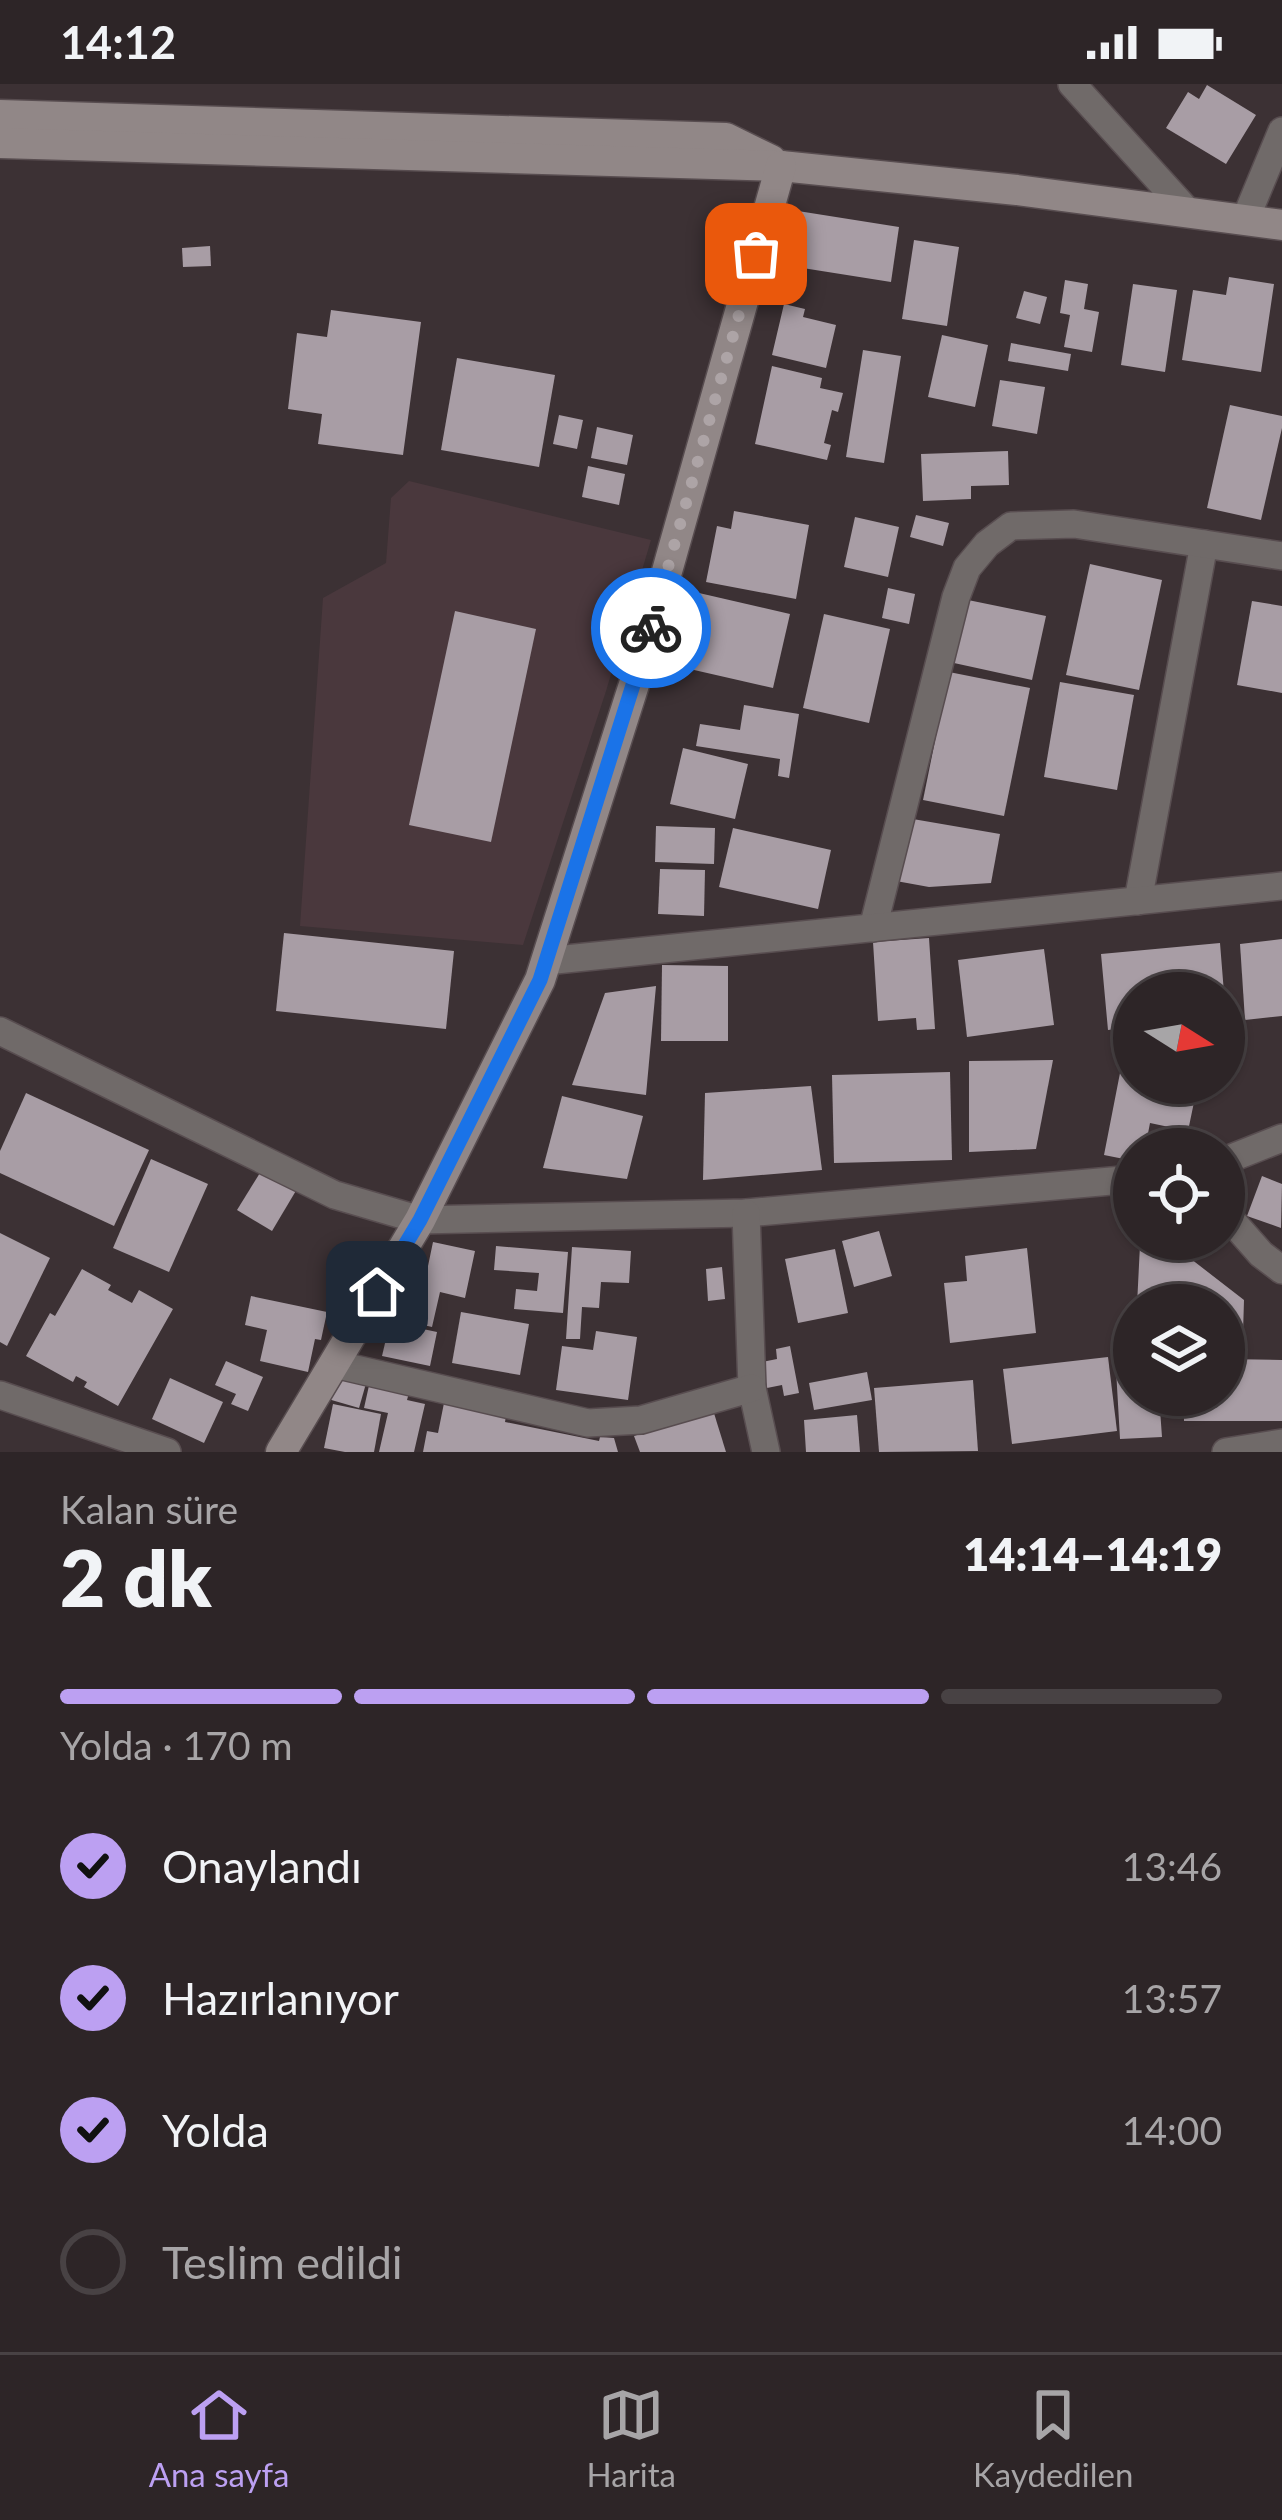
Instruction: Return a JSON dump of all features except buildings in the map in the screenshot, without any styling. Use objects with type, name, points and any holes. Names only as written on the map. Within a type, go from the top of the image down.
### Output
[{"type":"main road","points":[[0,115],[726,138],[781,166]]},
{"type":"main road","points":[[0,143],[781,166],[1017,190],[1282,225]]},
{"type":"main road","points":[[283,1451],[420,1220],[540,980],[644,653],[781,166]]},
{"type":"street","points":[[1072,84],[1189,213]]},
{"type":"street","points":[[1245,220],[1282,131]]},
{"type":"street","points":[[873,928],[956,597],[967,568],[987,544],[1011,526],[1073,524],[1282,556]]},
{"type":"street","points":[[1138,901],[1204,544]]},
{"type":"street","points":[[546,961],[1282,886]]},
{"type":"street","points":[[0,1031],[335,1195],[420,1220],[746,1213],[1113,1181]]},
{"type":"street","points":[[1245,1153],[1282,1138]]},
{"type":"street","points":[[746,1213],[752,1388],[766,1452]]},
{"type":"street","points":[[1245,1236],[1282,1270]]},
{"type":"street","points":[[334,1364],[588,1423],[641,1420],[752,1388]]},
{"type":"street","points":[[0,1395],[166,1452]]},
{"type":"street","points":[[1226,1452],[1282,1443]]},
{"type":"shaded area","points":[[409,481],[651,540],[523,945],[300,926],[323,598],[386,563],[391,498]]},
{"type":"way so far","points":[[651,628],[756,254]]},
{"type":"route","points":[[377,1292],[420,1220],[540,980],[651,628]]}]
